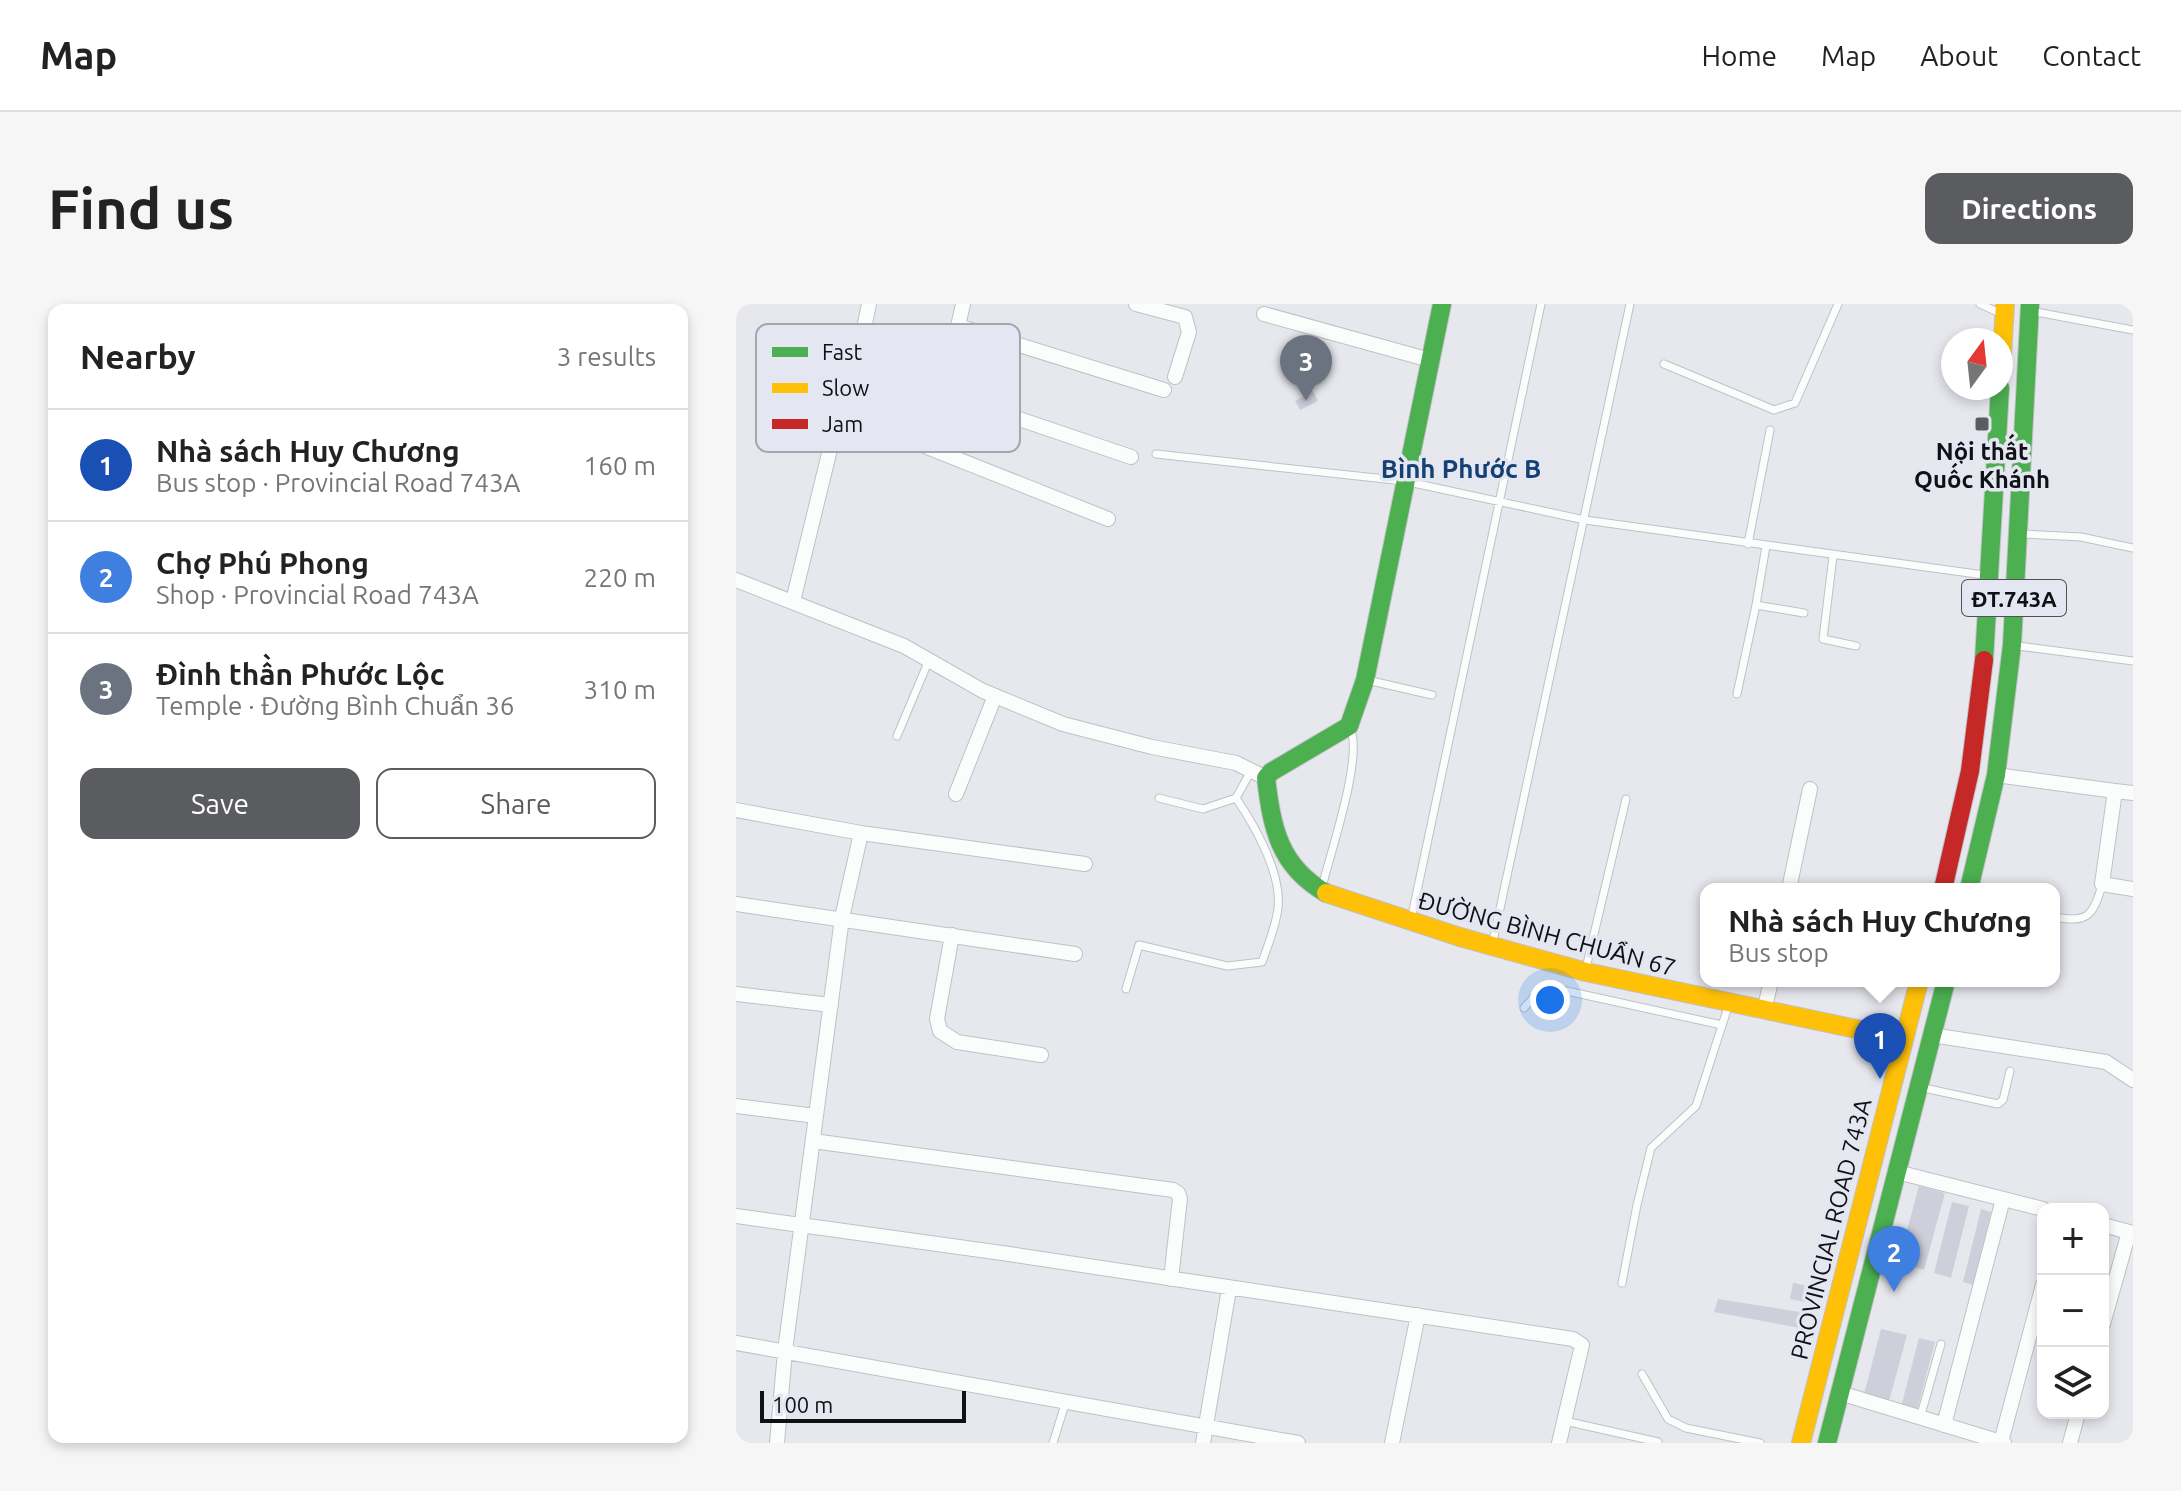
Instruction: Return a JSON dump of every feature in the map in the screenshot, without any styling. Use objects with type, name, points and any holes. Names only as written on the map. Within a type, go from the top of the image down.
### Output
[{"type":"main road","points":[[1258,774],[1271,772],[1349,726],[1365,680],[1442,304]]},
{"type":"main road","name":"ĐT.743A","points":[[1970,883],[1996,775],[2012,645],[2030,307]]},
{"type":"main road","name":"ĐT.743A","points":[[1944,883],[1968,784],[1979,718],[1989,624],[1999,400]]},
{"type":"main road","name":"ĐƯỜNG BÌNH CHUẨN 67","points":[[1258,774],[1291,865],[1332,895],[1492,947],[1652,990],[1904,1039]]},
{"type":"main road","name":"PROVINCIAL ROAD 743A","points":[[1801,1443],[1917,987]]},
{"type":"main road","name":"PROVINCIAL ROAD 743A","points":[[1827,1443],[1944,987]]},
{"type":"street","points":[[865,324],[869,304]]},
{"type":"street","points":[[958,324],[963,304]]},
{"type":"street","points":[[1136,304],[1185,317],[1189,332],[1175,377]]},
{"type":"street","points":[[1264,314],[1430,360]]},
{"type":"street","points":[[1020,345],[1164,390]]},
{"type":"street","points":[[1020,419],[1131,457]]},
{"type":"street","points":[[793,601],[829,452]]},
{"type":"street","points":[[940,452],[1108,519]]},
{"type":"street","points":[[736,580],[904,646],[995,696],[1063,724],[1152,747],[1236,763],[1258,774]]},
{"type":"street","points":[[956,794],[995,696]]},
{"type":"street","points":[[1996,775],[2133,793]]},
{"type":"street","points":[[1790,883],[1810,789]]},
{"type":"street","points":[[2115,791],[2102,884],[2133,889]]},
{"type":"street","points":[[736,810],[861,833],[1085,864]]},
{"type":"street","points":[[777,1443],[785,1351],[842,918],[861,833]]},
{"type":"street","points":[[736,904],[1075,954]]},
{"type":"street","points":[[952,935],[937,1019],[940,1031],[957,1042],[1041,1055]]},
{"type":"street","points":[[1764,1011],[1770,987]]},
{"type":"street","points":[[736,994],[831,1005]]},
{"type":"street","points":[[1932,1035],[2106,1062],[2133,1080]]},
{"type":"street","points":[[736,1106],[816,1116]]},
{"type":"street","points":[[813,1141],[1173,1190],[1180,1199],[1171,1279]]},
{"type":"street","points":[[1897,1172],[2037,1208]]},
{"type":"street","points":[[1944,1425],[2003,1199]]},
{"type":"street","points":[[736,1216],[1573,1339],[1582,1345],[1559,1443]]},
{"type":"street","points":[[2109,1226],[2131,1232],[2109,1304]]},
{"type":"street","points":[[1203,1443],[1229,1289]]},
{"type":"street","points":[[1840,1393],[2002,1442],[2037,1308]]},
{"type":"street","points":[[1392,1443],[1418,1315]]},
{"type":"street","points":[[736,1343],[1298,1443]]},
{"type":"street","points":[[2070,1443],[2076,1419]]},
{"type":"lane","points":[[1411,922],[1541,304]]},
{"type":"lane","points":[[1492,947],[1630,304]]},
{"type":"lane","points":[[1664,364],[1774,410],[1795,403],[1838,304]]},
{"type":"lane","points":[[1980,304],[2004,310]]},
{"type":"lane","points":[[2030,307],[2133,330]]},
{"type":"lane","points":[[1748,544],[1770,430]]},
{"type":"lane","points":[[1156,454],[1404,481],[1585,520],[1990,576]]},
{"type":"lane","points":[[2018,534],[2081,537],[2133,548]]},
{"type":"lane","points":[[1737,694],[1766,546]]},
{"type":"lane","points":[[1833,556],[1823,639],[1856,646]]},
{"type":"lane","points":[[1756,605],[1804,613]]},
{"type":"lane","points":[[2012,645],[2133,661]]},
{"type":"lane","points":[[897,736],[929,660]]},
{"type":"lane","points":[[1365,680],[1432,695]]},
{"type":"lane","points":[[1321,889],[1354,760],[1355,738],[1349,726]]},
{"type":"lane","points":[[1159,798],[1203,809],[1236,798],[1258,774]]},
{"type":"lane","points":[[1126,989],[1139,945],[1227,966],[1262,962],[1278,911],[1279,890],[1255,826],[1236,798]]},
{"type":"lane","points":[[1585,970],[1626,799]]},
{"type":"lane","points":[[2060,918],[2086,917],[2092,911],[2102,884]]},
{"type":"lane","points":[[1524,1008],[1544,986],[1722,1025]]},
{"type":"lane","points":[[1622,1283],[1651,1148],[1696,1106],[1728,1005]]},
{"type":"lane","points":[[1918,1087],[1998,1104],[2003,1100],[2010,1071]]},
{"type":"lane","points":[[1920,1418],[1941,1344]]},
{"type":"lane","points":[[1642,1374],[1668,1419],[1686,1428],[1760,1443]]},
{"type":"lane","points":[[1053,1443],[1066,1401]]},
{"type":"lane","points":[[1565,1421],[1658,1442]]},
{"type":"building","points":[[1313,391],[1318,401],[1300,410],[1295,401]]},
{"type":"building","points":[[1919,1186],[1945,1193],[1924,1270],[1898,1263]]},
{"type":"building","points":[[1952,1202],[1969,1206],[1951,1278],[1934,1273]]},
{"type":"building","points":[[1981,1209],[1991,1212],[1974,1285],[1963,1282]]},
{"type":"building","points":[[1793,1283],[1813,1287],[1810,1303],[1790,1299]]},
{"type":"building","points":[[1718,1299],[1806,1313],[1805,1329],[1714,1312]]},
{"type":"building","points":[[1881,1329],[1907,1335],[1888,1405],[1863,1398]]},
{"type":"building","points":[[1919,1338],[1935,1342],[1917,1411],[1901,1407]]},
{"type":"traffic: fast","points":[[1326,893],[1298,871],[1288,858],[1275,829],[1266,778],[1271,772],[1349,726],[1365,680],[1442,304]]},
{"type":"traffic: fast","points":[[1970,883],[1996,775],[2012,645],[2030,304]]},
{"type":"traffic: fast","points":[[1984,660],[1999,400]]},
{"type":"traffic: fast","points":[[1827,1443],[1944,987]]},
{"type":"traffic: slow","points":[[2004,328],[2005,304]]},
{"type":"traffic: slow","points":[[1326,893],[1460,937],[1586,972],[1904,1039]]},
{"type":"traffic: slow","points":[[1801,1443],[1917,987]]},
{"type":"traffic: jam","points":[[1944,883],[1970,771],[1984,660]]},
{"type":"place","name":"Đình thần Phước Lộc","points":[[1306,401]]},
{"type":"place","name":"Nội thất Quốc Khánh","points":[[1982,424]]},
{"type":"place","name":"Nhà sách Huy Chương","points":[[1880,1079]]},
{"type":"place","name":"Chợ Phú Phong","points":[[1894,1292]]},
{"type":"district","name":"Bình Phước B","points":[[1461,468]]}]
